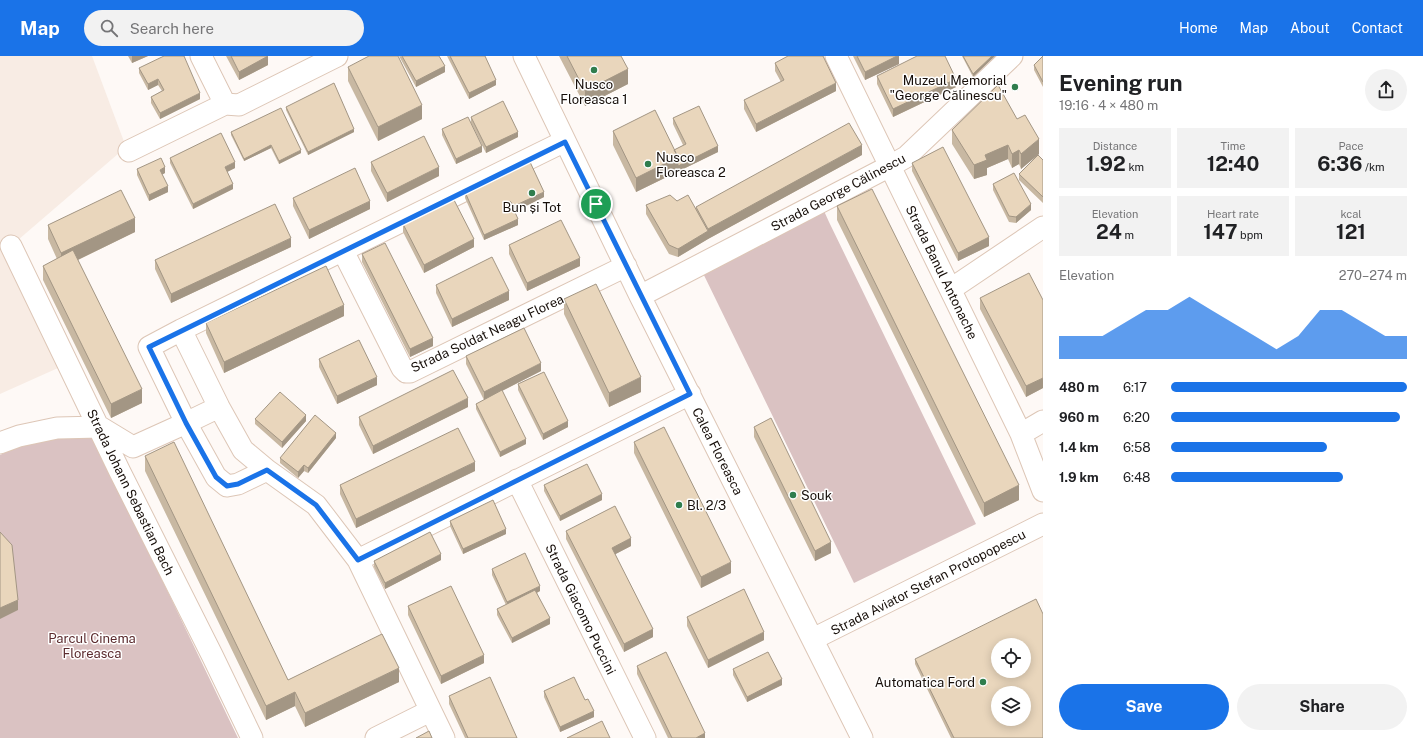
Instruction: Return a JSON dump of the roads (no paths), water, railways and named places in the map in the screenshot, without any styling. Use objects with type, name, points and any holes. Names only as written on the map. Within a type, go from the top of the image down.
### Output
[{"type":"street","points":[[201,56],[225,104]]},
{"type":"street","points":[[129,151],[225,104],[239,105],[337,56]]},
{"type":"street","name":"Calea Floreasca","points":[[524,56],[640,296],[862,738]]},
{"type":"street","name":"Strada Banul Antonache","points":[[836,56],[1022,434],[1043,491]]},
{"type":"street","name":"Strada George Călinescu","points":[[640,296],[906,157],[1012,56]]},
{"type":"street","points":[[267,470],[238,484],[227,486],[216,477],[186,423],[149,347],[565,142]]},
{"type":"street","points":[[951,289],[1043,227]]},
{"type":"street","name":"Strada Johann Sebastian Bach","points":[[11,246],[100,427],[120,472],[252,738]]},
{"type":"street","name":"Strada Soldat Neagu Florea","points":[[343,251],[402,368],[406,372],[410,372],[626,266]]},
{"type":"street","points":[[181,330],[219,407],[243,450],[267,470],[316,505],[358,560],[444,738]]},
{"type":"street","points":[[358,560],[690,394]]},
{"type":"street","points":[[0,443],[19,436],[57,428],[100,427],[133,446],[219,407]]},
{"type":"street","points":[[1022,434],[1043,421]]},
{"type":"street","name":"Strada Giacomo Puccini","points":[[517,480],[645,738]]},
{"type":"street","name":"Strada Aviator Stefan Protopopescu","points":[[813,639],[1043,524]]},
{"type":"street","points":[[376,738],[430,711]]},
{"type":"place","name":"Nusco Floreasca 1","points":[[594,70]]},
{"type":"place","name":"Muzeul Memorial \"George Călinescu\"","points":[[1015,87]]},
{"type":"place","name":"Nusco Floreasca 2","points":[[648,164]]},
{"type":"place","name":"Bun și Tot","points":[[532,193]]},
{"type":"place","name":"Souk","points":[[793,495]]},
{"type":"place","name":"Bl. 2/3","points":[[679,505]]},
{"type":"place","name":"Automatica Ford","points":[[983,682]]},
{"type":"park label","name":"Parcul Cinema Floreasca","points":[[92,646]]}]
